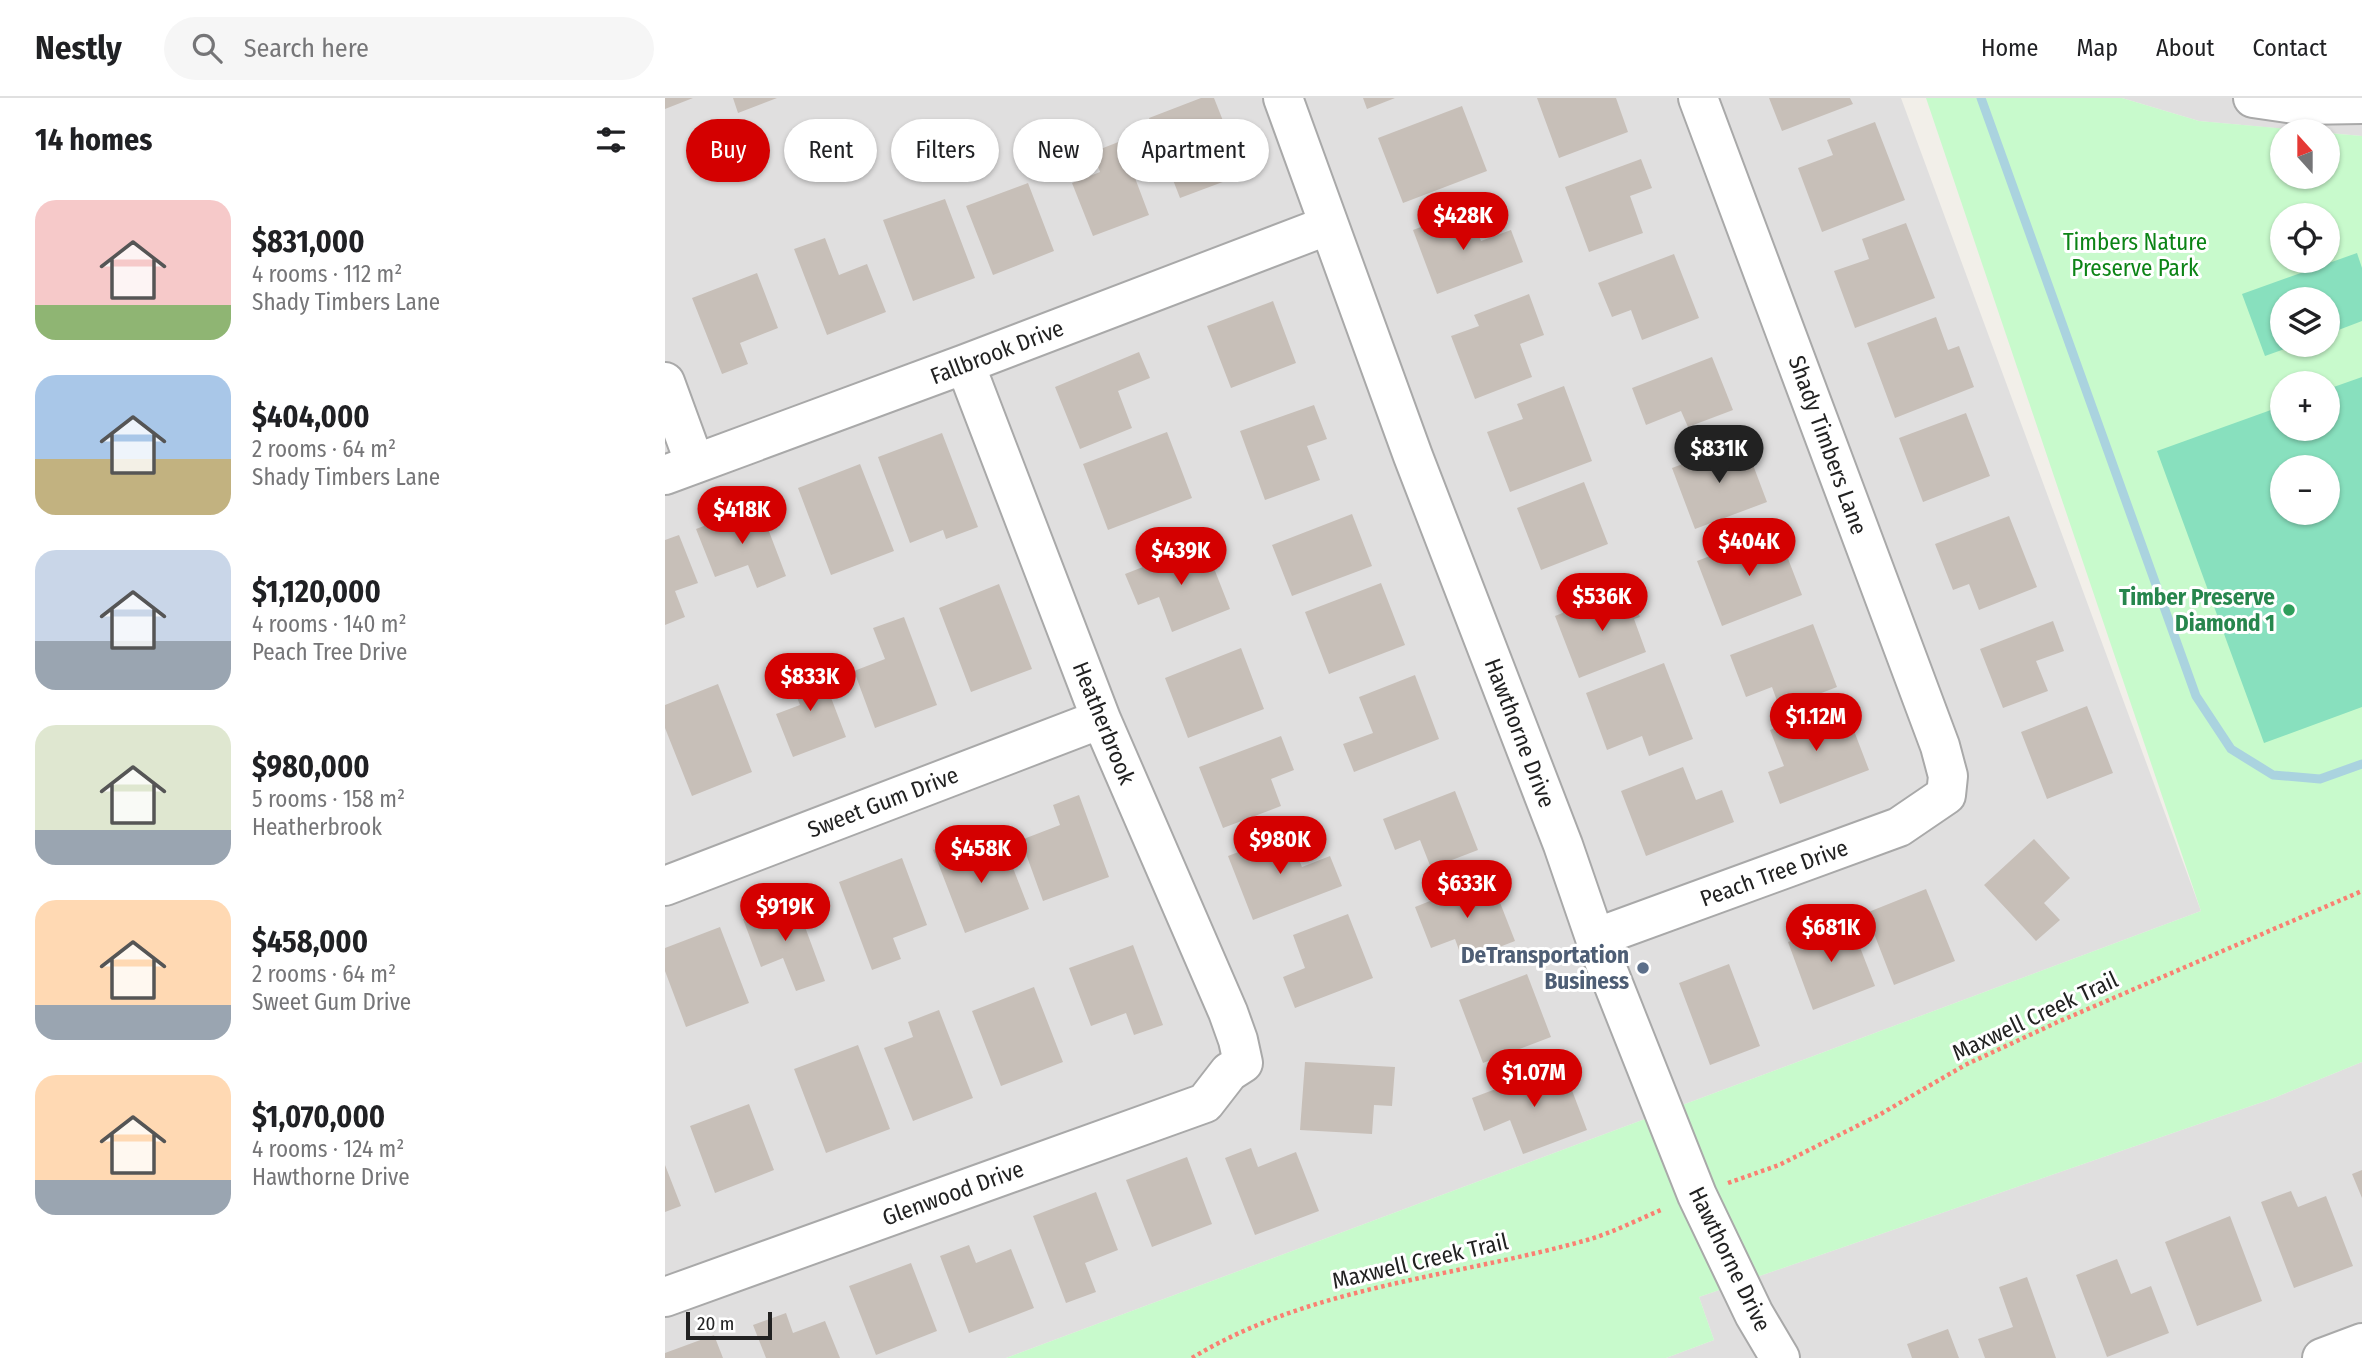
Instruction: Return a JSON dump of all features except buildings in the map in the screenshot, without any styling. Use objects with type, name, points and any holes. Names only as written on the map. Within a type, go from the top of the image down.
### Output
[{"type":"street","name":"Hawthorne Drive","points":[[1283,98],[1413,456],[1563,845],[1595,938],[1697,1195],[1754,1314],[1780,1358]]},
{"type":"street","name":"Shady Timbers Lane","points":[[1698,98],[1940,746],[1948,776],[1946,795]]},
{"type":"street","points":[[2253,98],[2301,105],[2362,104]]},
{"type":"street","name":"Fallbrook Drive","points":[[680,470],[1329,225]]},
{"type":"street","name":"Heatherbrook","points":[[965,364],[1101,719],[1238,1040],[1243,1063],[1229,1072]]},
{"type":"street","points":[[665,382],[680,470]]},
{"type":"street","name":"Sweet Gum Drive","points":[[665,886],[1101,719]]},
{"type":"street","name":"Peach Tree Drive","points":[[1595,938],[1899,827],[1946,795]]},
{"type":"street","name":"Glenwood Drive","points":[[665,1297],[1205,1103],[1229,1072]]},
{"type":"street","points":[[2322,1358],[2362,1343]]},
{"type":"path","name":"Maxwell Creek Trail","points":[[1728,1183],[1779,1165],[1879,1115],[1965,1065],[2362,891]]},
{"type":"path","name":"Maxwell Creek Trail","points":[[1192,1358],[1248,1329],[1306,1306],[1590,1240],[1661,1210]]},
{"type":"shaded area","points":[[665,98],[1901,98],[2201,911],[1006,1358],[665,1358]]},
{"type":"shaded area","points":[[2122,98],[2362,98],[2362,136],[2340,134],[2340,119],[2270,119],[2270,128],[2199,121]]},
{"type":"shaded area","points":[[2362,1062],[2362,1358],[1666,1358],[1714,1340],[1699,1297],[2274,1098]]},
{"type":"green space","name":"Timbers Nature Preserve Park","points":[[1926,98],[2122,98],[2199,121],[2270,127],[2270,189],[2340,189],[2340,134],[2362,136],[2362,1062],[2274,1098],[1699,1297],[1714,1340],[1666,1358],[1006,1358],[2201,911]]},
{"type":"green space","points":[[2357,253],[2362,268],[2362,321],[2340,329],[2340,287],[2270,287],[2270,354],[2265,356],[2242,294],[2301,273],[2340,273],[2340,259]]},
{"type":"green space","name":"Timber Preserve Diamond 1","points":[[2362,377],[2362,707],[2264,743],[2157,451],[2270,410],[2270,441],[2340,441],[2340,385]]},
{"type":"waterway","points":[[1981,98],[2196,696],[2231,749],[2273,775],[2320,779],[2362,764]]},
{"type":"place","name":"Timber Preserve Diamond 1","points":[[2289,610]]},
{"type":"place","name":"DeTransportation Business","points":[[1643,968]]}]
